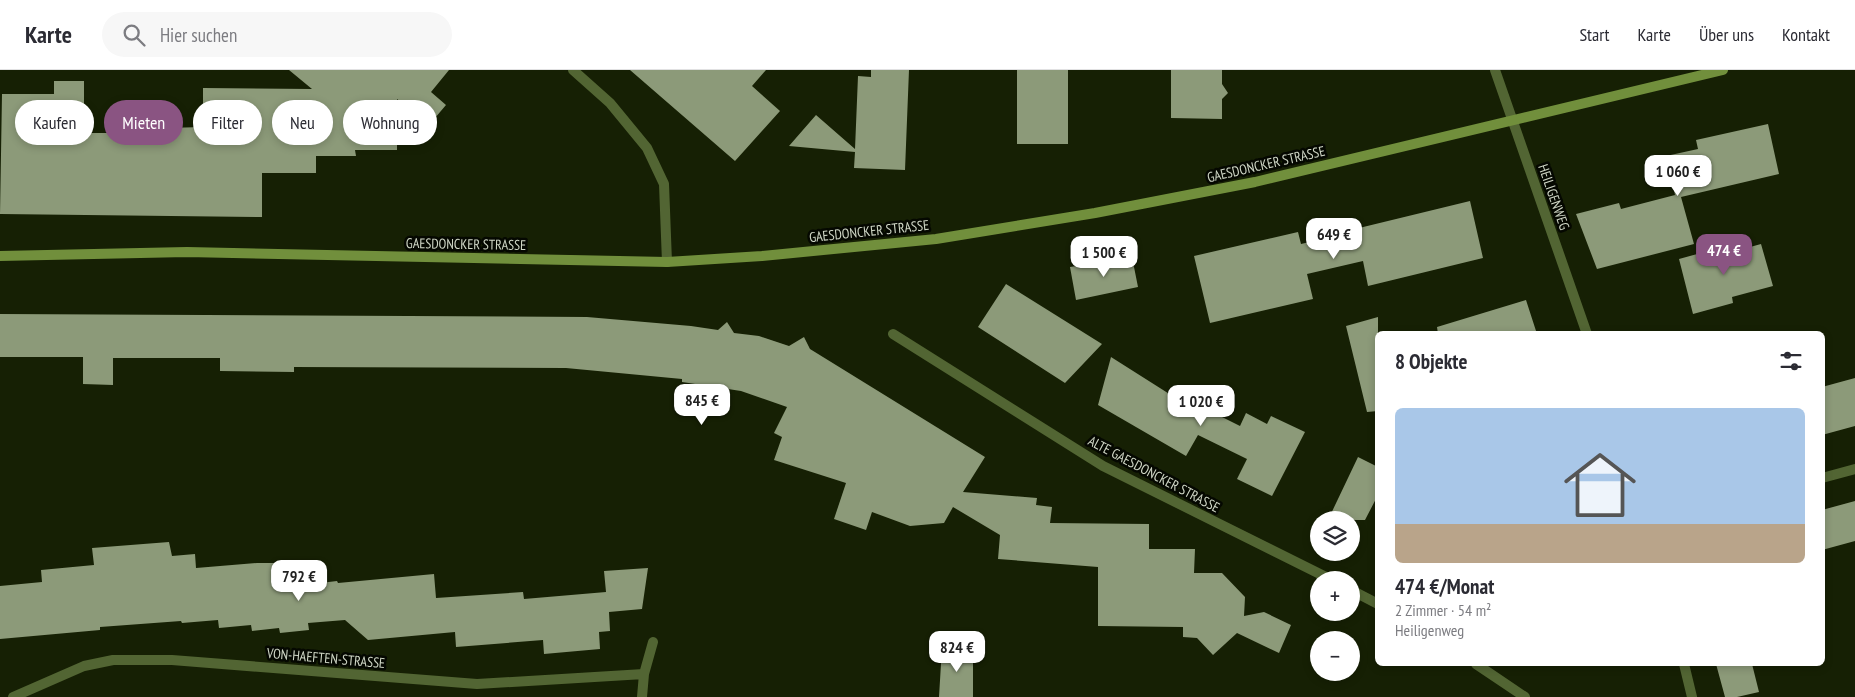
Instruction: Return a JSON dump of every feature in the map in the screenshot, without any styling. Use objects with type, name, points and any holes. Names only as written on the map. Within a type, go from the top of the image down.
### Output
[{"type":"main road","name":"GAESDONCKER STRASSE","points":[[0,256],[187,252],[667,262],[762,256],[936,239],[1095,214],[1255,182],[1723,70]]},
{"type":"street","points":[[573,70],[610,102],[647,148],[664,184],[667,262]]},
{"type":"street","name":"HEILIGENWEG","points":[[1495,70],[1586,331]]},
{"type":"street","name":"ALTE GAESDONCKER STRASSE","points":[[893,334],[1103,466],[1314,571]]},
{"type":"street","points":[[1825,477],[1855,469]]},
{"type":"street","points":[[1360,595],[1375,602]]},
{"type":"street","points":[[642,697],[644,674],[653,642]]},
{"type":"street","name":"VON-HAEFTEN-STRASSE","points":[[13,697],[84,666],[113,660],[172,660],[477,684],[644,674]]},
{"type":"street","points":[[1479,666],[1525,697]]},
{"type":"street","points":[[1684,666],[1692,697]]},
{"type":"building","points":[[289,70],[449,70],[431,92],[446,105],[437,116],[437,100],[343,100],[343,145],[397,145],[397,150],[355,150],[356,156],[316,156],[316,173],[262,173],[262,217],[0,214],[2,94],[54,94],[54,81],[84,81],[84,100],[15,100],[15,145],[94,145],[94,133],[104,133],[104,145],[183,145],[183,128],[193,127],[193,145],[262,145],[262,100],[203,100],[203,88],[312,89]]},
{"type":"building","points":[[630,70],[766,70],[752,86],[780,111],[735,161]]},
{"type":"building","points":[[871,70],[909,70],[905,170],[854,168],[855,152],[789,146],[816,115],[855,149],[858,76],[871,77]]},
{"type":"building","points":[[1017,70],[1068,70],[1068,144],[1017,144]]},
{"type":"building","points":[[1171,70],[1222,70],[1222,84],[1228,93],[1222,99],[1222,119],[1171,118]]},
{"type":"building","points":[[1768,124],[1779,174],[1681,197],[1694,244],[1597,269],[1576,214],[1619,203],[1621,209],[1675,195],[1666,156],[1698,149],[1696,140]]},
{"type":"building","points":[[1470,201],[1483,258],[1368,286],[1363,261],[1307,274],[1313,299],[1210,323],[1194,256],[1298,232],[1301,244]]},
{"type":"building","points":[[1761,244],[1773,286],[1732,297],[1733,303],[1693,314],[1679,259],[1719,248],[1721,255]]},
{"type":"building","points":[[1132,257],[1138,287],[1076,300],[1070,267]]},
{"type":"building","points":[[1006,284],[1102,344],[1065,383],[978,327]]},
{"type":"building","points":[[1526,300],[1536,331],[1438,331],[1437,327]]},
{"type":"building","points":[[0,314],[587,317],[718,330],[727,322],[734,333],[759,336],[789,346],[804,337],[810,349],[985,457],[963,492],[1037,498],[1036,505],[1052,507],[1050,523],[1149,524],[1149,549],[1195,549],[1194,573],[1222,573],[1245,597],[1244,616],[1264,612],[1291,625],[1279,653],[1237,633],[1213,655],[1197,638],[1183,637],[1183,627],[1098,626],[1098,567],[998,559],[1000,535],[953,507],[944,523],[910,526],[872,512],[866,530],[834,519],[846,483],[774,460],[782,437],[774,433],[787,407],[741,391],[682,382],[682,379],[566,368],[294,367],[294,372],[220,371],[220,358],[113,358],[113,385],[83,384],[83,357],[0,357]]},
{"type":"building","points":[[1378,317],[1378,331],[1375,331],[1375,411],[1367,412],[1346,326]]},
{"type":"building","points":[[1111,357],[1182,402],[1184,398],[1240,426],[1246,413],[1267,424],[1271,416],[1305,432],[1272,496],[1237,479],[1247,459],[1198,435],[1186,456],[1098,405]]},
{"type":"building","points":[[1855,378],[1855,426],[1825,434],[1825,386]]},
{"type":"building","points":[[1358,457],[1375,466],[1375,501],[1365,520],[1360,520],[1360,511],[1332,511]]},
{"type":"building","points":[[1855,501],[1855,541],[1825,549],[1825,509]]},
{"type":"building","points":[[169,542],[172,556],[195,554],[196,568],[257,563],[275,563],[276,566],[310,563],[312,584],[434,574],[436,598],[523,592],[524,599],[606,592],[604,571],[648,568],[642,609],[609,612],[610,631],[599,632],[600,649],[544,654],[543,640],[456,647],[455,632],[368,640],[345,620],[308,623],[309,630],[280,633],[279,628],[252,631],[251,625],[219,628],[218,620],[100,627],[100,630],[0,639],[0,586],[42,582],[41,570],[94,565],[92,548]]},
{"type":"building","points":[[942,647],[973,648],[973,697],[939,697]]},
{"type":"building","points":[[1717,666],[1752,666],[1759,692],[1737,697],[1725,697]]}]
